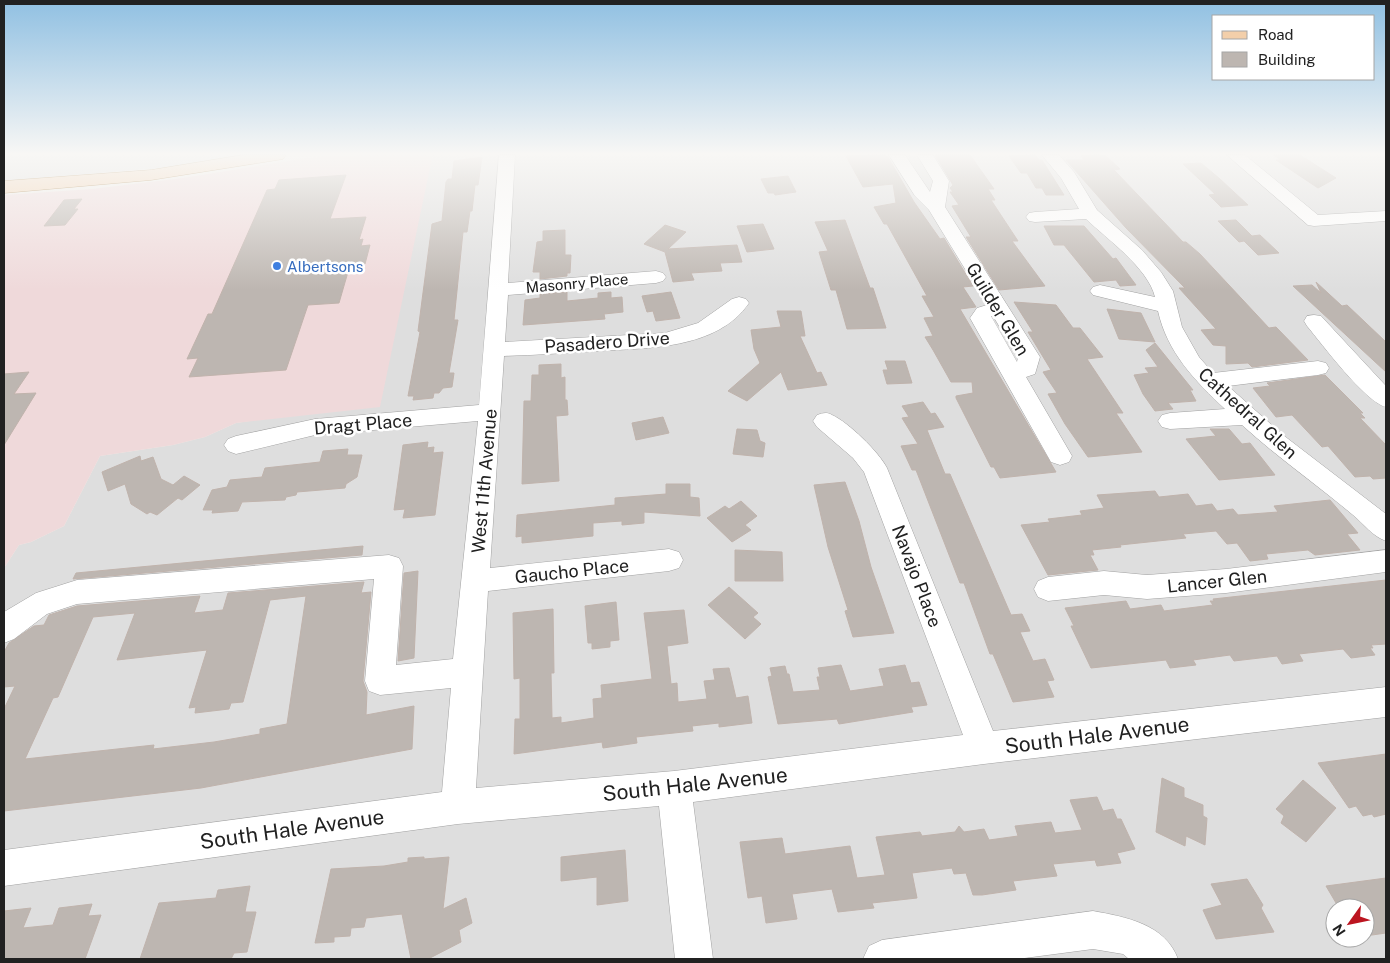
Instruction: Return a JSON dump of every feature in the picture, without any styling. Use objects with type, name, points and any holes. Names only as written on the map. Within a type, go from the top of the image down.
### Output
[{"type":"street","name":"West 11th Avenue","points":[[458,807],[466,672],[490,412],[504,200]]},
{"type":"street","name":"Guilder Glen","points":[[929,200],[936,207],[999,308],[984,312],[980,318],[1060,456]]},
{"type":"street","points":[[936,207],[937,200]]},
{"type":"street","name":"Cathedral Glen","points":[[1083,200],[1090,212],[1135,254],[1154,276],[1162,291],[1172,327],[1191,361],[1208,381],[1246,416],[1386,530]]},
{"type":"street","points":[[1289,200],[1314,221],[1386,216]]},
{"type":"street","points":[[1035,217],[1090,212]]},
{"type":"street","name":"Masonry Place","points":[[498,290],[656,277]]},
{"type":"street","points":[[1100,291],[1165,306]]},
{"type":"street","name":"Pasadero Drive","points":[[494,350],[665,340],[692,333],[717,323],[739,303]]},
{"type":"street","points":[[1314,321],[1352,365],[1386,399]]},
{"type":"street","points":[[1208,381],[1318,368]]},
{"type":"street","name":"Dragt Place","points":[[236,445],[315,427],[490,412]]},
{"type":"street","points":[[1170,421],[1246,416]]},
{"type":"street","name":"Navajo Place","points":[[825,420],[862,452],[875,468],[984,748]]},
{"type":"street","name":"Gaucho Place","points":[[475,581],[669,560]]},
{"type":"street","name":"Lancer Glen","points":[[1048,589],[1104,583],[1147,587],[1226,581],[1386,561]]},
{"type":"street","points":[[4,630],[23,612],[53,598],[77,592],[389,566],[380,681],[466,672]]},
{"type":"street","name":"South Hale Avenue","points":[[4,868],[458,807],[674,788],[984,748],[1386,702]]},
{"type":"street","points":[[674,788],[694,959]]},
{"type":"street","points":[[882,959],[1093,930],[1131,937],[1159,959]]},
{"type":"shaded area","points":[[4,200],[423,200],[380,407],[236,423],[205,437],[173,445],[100,456],[64,526],[31,542],[19,545],[4,568]]},
{"type":"shaded area","points":[[407,200],[1386,200],[1386,959],[4,959],[4,568],[19,545],[31,542],[64,526],[100,456],[173,445],[205,437],[236,423],[276,417]]},
{"type":"building","points":[[64,200],[81,200],[74,209],[78,209],[65,225],[44,226]]},
{"type":"building","points":[[263,200],[337,200],[330,219],[366,217],[359,240],[363,239],[361,246],[370,245],[365,264],[350,265],[339,303],[308,305],[286,370],[189,377],[198,358],[187,359],[208,314],[212,314]]},
{"type":"building","points":[[444,200],[473,200],[467,232],[463,232],[454,320],[458,320],[449,373],[454,373],[452,387],[443,388],[439,393],[434,393],[433,398],[413,400],[414,396],[408,396],[420,332],[418,331],[432,224],[442,221]]},
{"type":"building","points":[[896,200],[913,200],[940,239],[944,238],[973,286],[963,287],[976,307],[960,309],[1056,472],[1000,478],[994,467],[991,467],[956,398],[956,396],[973,393],[972,382],[951,382],[925,337],[933,336],[924,318],[934,317],[922,296],[927,296],[887,224],[884,224],[874,207],[896,203]]},
{"type":"building","points":[[955,200],[995,200],[991,200],[1018,241],[1012,241],[1045,286],[999,290],[966,237],[971,237],[952,206],[959,205]]},
{"type":"building","points":[[1101,200],[1143,200],[1183,242],[1186,242],[1200,254],[1269,328],[1276,327],[1308,360],[1252,367],[1248,363],[1226,364],[1226,346],[1213,345],[1201,330],[1216,329],[1179,288],[1185,288]]},
{"type":"building","points":[[1214,200],[1243,200],[1248,205],[1221,207]]},
{"type":"building","points":[[845,220],[870,288],[873,288],[886,328],[847,329],[836,290],[831,290],[819,252],[828,251],[815,222]]},
{"type":"building","points":[[1236,220],[1252,236],[1260,235],[1279,253],[1258,255],[1244,241],[1239,242],[1218,221]]},
{"type":"building","points":[[763,224],[774,249],[747,252],[737,226]]},
{"type":"building","points":[[665,225],[686,232],[668,249],[737,245],[742,262],[720,263],[722,271],[691,273],[694,280],[673,282],[665,252],[644,244]]},
{"type":"building","points":[[1044,226],[1084,226],[1113,259],[1116,258],[1136,285],[1120,286],[1116,280],[1094,282],[1064,245],[1054,245]]},
{"type":"building","points":[[565,230],[565,255],[571,255],[570,273],[567,273],[567,276],[540,279],[540,272],[533,272],[537,242],[543,241],[543,231]]},
{"type":"building","points":[[1316,282],[1342,306],[1347,305],[1386,342],[1386,372],[1293,286],[1312,285],[1321,293]]},
{"type":"building","points":[[567,292],[567,301],[598,298],[598,293],[611,292],[611,298],[622,297],[623,312],[604,314],[605,319],[523,325],[525,300],[540,298],[540,294]]},
{"type":"building","points":[[671,292],[680,318],[656,321],[653,311],[647,312],[642,296]]},
{"type":"building","points":[[1014,302],[1056,305],[1073,328],[1080,328],[1103,357],[1087,359],[1123,413],[1116,413],[1142,452],[1088,457],[1065,424],[1048,394],[1057,393],[1043,372],[1051,370],[1028,332],[1033,332]]},
{"type":"building","points":[[1107,309],[1141,313],[1155,342],[1119,339]]},
{"type":"building","points":[[777,311],[801,311],[805,336],[800,336],[817,373],[821,372],[827,385],[788,390],[781,372],[747,401],[728,391],[760,363],[754,349],[751,330],[781,327]]},
{"type":"building","points":[[1155,343],[1193,390],[1190,390],[1196,401],[1168,403],[1173,409],[1155,411],[1143,394],[1134,375],[1149,373],[1145,368],[1158,367],[1146,350]]},
{"type":"building","points":[[885,361],[905,361],[912,383],[887,384],[883,370],[888,370]]},
{"type":"building","points":[[561,364],[561,378],[565,377],[565,400],[567,400],[568,415],[556,416],[559,481],[522,484],[524,401],[531,401],[532,375],[539,375],[539,365]]},
{"type":"building","points":[[29,372],[14,394],[36,393],[4,445],[4,374]]},
{"type":"building","points":[[1325,375],[1363,413],[1360,413],[1365,418],[1360,418],[1386,445],[1386,478],[1355,477],[1328,446],[1322,447],[1292,415],[1276,417],[1253,388],[1270,386],[1267,383]]},
{"type":"building","points":[[923,402],[931,414],[935,413],[944,427],[927,430],[945,474],[950,474],[1011,615],[1022,614],[1030,631],[1020,632],[1033,661],[1045,659],[1054,680],[1047,681],[1054,697],[1013,702],[993,654],[990,654],[964,583],[960,583],[916,470],[912,470],[901,446],[918,444],[902,418],[909,417],[902,406]]},
{"type":"building","points":[[663,417],[669,433],[636,440],[632,423]]},
{"type":"building","points":[[737,429],[757,430],[760,441],[765,443],[763,457],[733,454]]},
{"type":"building","points":[[1210,429],[1229,429],[1242,444],[1250,443],[1275,475],[1219,480],[1186,439],[1216,436]]},
{"type":"building","points":[[428,442],[427,448],[434,447],[433,453],[443,452],[435,515],[403,518],[405,509],[394,510],[403,445]]},
{"type":"building","points":[[348,449],[347,455],[362,455],[357,477],[346,484],[345,488],[297,492],[296,495],[286,497],[285,500],[242,502],[238,511],[212,513],[213,510],[203,510],[212,490],[227,487],[230,480],[262,477],[265,468],[320,462],[323,451]]},
{"type":"building","points":[[140,456],[141,461],[153,457],[161,479],[173,485],[184,476],[200,485],[182,500],[178,498],[157,515],[150,512],[147,514],[131,504],[125,484],[108,491],[102,472]]},
{"type":"building","points":[[845,482],[859,521],[871,567],[894,633],[853,637],[845,611],[848,610],[828,547],[814,485]]},
{"type":"building","points":[[666,484],[690,484],[690,497],[699,498],[700,516],[644,512],[644,523],[622,525],[622,521],[593,523],[593,536],[522,543],[522,536],[516,537],[517,515],[615,505],[615,498],[666,494]]},
{"type":"building","points":[[1155,491],[1159,497],[1188,494],[1196,506],[1212,504],[1217,511],[1233,509],[1238,515],[1278,512],[1274,506],[1330,500],[1358,533],[1347,534],[1360,550],[1315,555],[1308,550],[1266,554],[1268,559],[1250,561],[1237,543],[1227,544],[1216,531],[1183,534],[1186,538],[1092,550],[1094,555],[1090,555],[1098,570],[1048,575],[1021,525],[1050,522],[1048,519],[1082,515],[1080,511],[1104,508],[1097,495]]},
{"type":"building","points":[[741,501],[757,516],[745,525],[751,530],[732,542],[707,518],[725,506],[729,509]]},
{"type":"building","points":[[363,546],[362,555],[73,579],[76,573]]},
{"type":"building","points":[[735,550],[782,552],[783,581],[735,581]]},
{"type":"building","points":[[418,571],[414,658],[398,661],[404,573]]},
{"type":"building","points":[[1386,580],[1386,644],[1371,645],[1373,648],[1370,648],[1375,655],[1351,658],[1343,649],[1299,654],[1303,661],[1282,664],[1277,656],[1234,661],[1230,655],[1193,660],[1196,665],[1170,668],[1166,660],[1091,668],[1071,626],[1074,626],[1065,608],[1126,601],[1130,609],[1161,605],[1164,611],[1213,605],[1210,601],[1214,601],[1213,599]]},
{"type":"building","points":[[364,582],[361,593],[371,592],[363,681],[367,692],[366,715],[414,706],[412,749],[201,788],[4,811],[4,709],[15,686],[4,687],[4,652],[9,643],[34,626],[44,625],[49,615],[77,606],[200,596],[194,613],[223,610],[228,593]],"holes":[[[306,596],[287,724],[260,729],[260,734],[214,742],[153,749],[154,745],[25,759],[53,698],[58,697],[93,617],[135,613],[117,660],[207,650],[189,708],[196,707],[195,713],[229,709],[231,703],[243,702],[270,600]]]},
{"type":"building","points":[[729,587],[758,613],[753,617],[761,624],[745,639],[708,605]]},
{"type":"building","points":[[616,602],[619,640],[610,641],[610,647],[592,649],[592,643],[588,643],[585,606]]},
{"type":"building","points":[[553,609],[554,673],[551,673],[552,718],[561,717],[561,723],[594,718],[593,699],[602,698],[601,685],[652,679],[644,613],[684,610],[688,643],[667,646],[671,684],[677,683],[678,702],[707,699],[704,681],[715,680],[713,669],[729,668],[736,698],[748,696],[752,723],[719,727],[719,723],[692,726],[693,731],[636,737],[637,743],[603,748],[602,742],[514,754],[515,719],[520,719],[520,678],[514,679],[513,613]]},
{"type":"building","points":[[841,665],[850,691],[884,686],[879,669],[905,665],[911,683],[919,682],[927,705],[911,707],[913,712],[839,724],[837,719],[778,724],[768,677],[772,676],[770,668],[785,666],[793,692],[820,690],[817,677],[820,677],[818,668]]},
{"type":"building","points":[[1386,754],[1386,814],[1374,817],[1372,814],[1363,816],[1356,806],[1349,808],[1318,763]]},
{"type":"building","points":[[1162,778],[1184,788],[1184,797],[1203,805],[1203,816],[1207,818],[1205,845],[1186,836],[1185,846],[1156,832]]},
{"type":"building","points":[[1303,780],[1336,808],[1306,842],[1281,823],[1284,816],[1276,809]]},
{"type":"building","points":[[1097,797],[1103,811],[1113,809],[1117,819],[1121,819],[1135,849],[1117,853],[1121,863],[1097,866],[1095,860],[1053,864],[1057,876],[1013,881],[1016,890],[982,895],[973,895],[966,873],[954,874],[952,868],[912,873],[917,898],[872,903],[874,908],[838,912],[832,889],[792,894],[797,919],[766,923],[762,896],[748,898],[740,842],[782,838],[785,854],[850,846],[857,878],[885,875],[876,837],[920,832],[922,836],[955,832],[959,826],[964,832],[984,829],[989,840],[1018,836],[1015,826],[1051,822],[1055,833],[1082,830],[1070,800]]},
{"type":"building","points":[[625,850],[628,901],[597,905],[597,877],[561,881],[561,857]]},
{"type":"building","points":[[424,857],[424,859],[449,857],[443,909],[466,898],[472,923],[459,930],[461,942],[428,959],[411,959],[402,914],[366,918],[364,927],[351,928],[350,936],[334,937],[334,942],[315,943],[331,869],[384,866],[408,862],[408,858]]},
{"type":"building","points":[[1386,878],[1386,933],[1375,935],[1375,898],[1333,898],[1326,886]]},
{"type":"building","points":[[1247,879],[1263,905],[1261,908],[1274,932],[1216,939],[1203,910],[1222,905],[1211,884]]},
{"type":"building","points":[[250,886],[245,912],[256,912],[247,952],[234,953],[231,959],[140,959],[159,903],[216,898],[218,890]]},
{"type":"building","points":[[92,904],[88,916],[101,915],[85,959],[4,959],[4,911],[31,908],[23,928],[53,925],[59,908]]},
{"type":"place","name":"Albertsons","points":[[277,266]]}]
